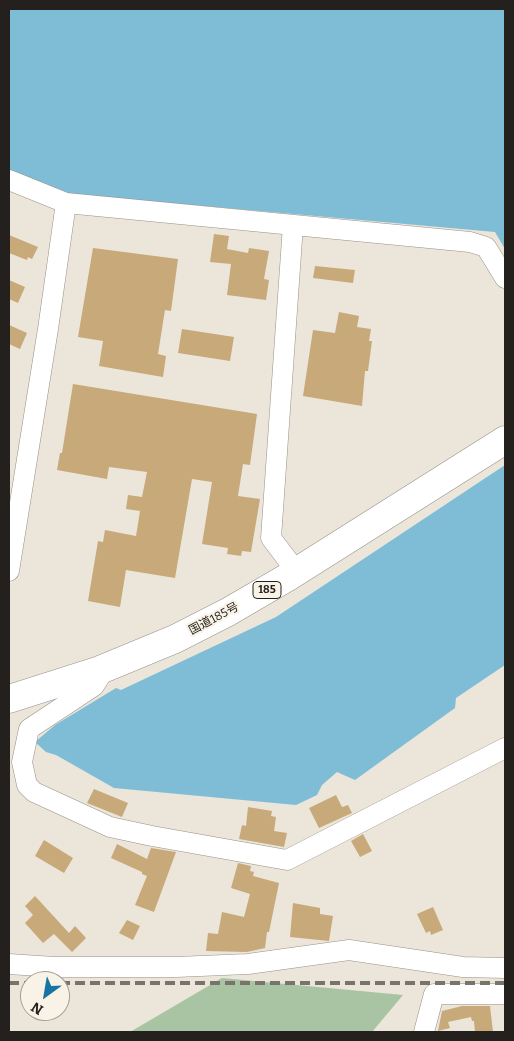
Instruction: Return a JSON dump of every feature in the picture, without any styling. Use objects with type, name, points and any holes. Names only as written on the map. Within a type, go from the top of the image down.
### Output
[{"type":"highway","name":"国道185号","points":[[9,699],[100,670],[184,635],[228,612],[296,572],[505,440]]},
{"type":"street","points":[[9,180],[66,203],[470,242],[486,247],[505,278]]},
{"type":"street","points":[[9,571],[66,203]]},
{"type":"street","points":[[293,225],[271,538],[296,572]]},
{"type":"street","points":[[100,670],[99,678],[94,686],[29,729],[22,762],[27,785],[34,792],[110,827],[152,836],[287,860],[505,748]]},
{"type":"street","points":[[9,964],[54,967],[203,966],[248,964],[349,950],[463,967],[505,968]]},
{"type":"street","points":[[424,1032],[434,994],[505,994]]},
{"type":"green space","points":[[222,978],[403,995],[372,1032],[130,1032]]},
{"type":"water","points":[[9,9],[505,9],[505,249],[495,232],[69,194],[9,170]]},
{"type":"water","points":[[505,465],[505,665],[456,698],[455,708],[355,780],[337,772],[322,785],[317,795],[296,805],[114,788],[56,755],[46,752],[35,742],[55,725],[116,688],[121,690],[276,617]]},
{"type":"building","points":[[214,234],[229,236],[227,249],[248,253],[249,248],[269,251],[264,279],[269,280],[266,300],[227,295],[231,264],[210,262]]},
{"type":"building","points":[[9,235],[38,247],[32,259],[28,257],[27,260],[9,253]]},
{"type":"building","points":[[93,248],[178,259],[171,311],[165,310],[158,354],[166,356],[163,377],[99,366],[103,341],[78,337]]},
{"type":"building","points":[[315,266],[355,270],[353,283],[313,278]]},
{"type":"building","points":[[9,280],[25,287],[18,303],[9,299]]},
{"type":"building","points":[[339,312],[359,316],[357,327],[371,329],[369,341],[372,341],[368,371],[365,371],[362,406],[303,396],[313,330],[335,333]]},
{"type":"building","points":[[9,325],[27,333],[20,349],[9,344]]},
{"type":"building","points":[[182,329],[234,337],[230,361],[178,353]]},
{"type":"building","points":[[73,384],[257,414],[250,465],[243,464],[238,496],[260,499],[251,552],[242,551],[241,556],[227,554],[228,548],[202,544],[212,482],[192,479],[175,578],[126,570],[120,607],[88,601],[98,541],[103,542],[105,530],[136,536],[140,511],[126,509],[128,495],[142,497],[147,472],[109,467],[107,479],[57,470],[60,453],[62,453]]},
{"type":"building","points":[[94,789],[128,803],[122,817],[87,803]]},
{"type":"building","points":[[336,795],[342,807],[348,805],[352,813],[319,828],[309,808]]},
{"type":"building","points":[[248,807],[272,811],[271,816],[276,817],[274,831],[287,833],[284,847],[239,839],[242,825],[246,826]]},
{"type":"building","points":[[363,834],[372,851],[360,857],[351,841]]},
{"type":"building","points":[[44,840],[73,858],[64,873],[35,856]]},
{"type":"building","points":[[117,844],[147,859],[151,848],[176,852],[154,912],[135,905],[147,876],[111,858]]},
{"type":"building","points":[[238,863],[251,866],[250,871],[254,872],[253,876],[279,883],[265,948],[247,952],[206,951],[208,933],[218,934],[222,912],[244,917],[250,894],[231,888]]},
{"type":"building","points":[[35,896],[69,933],[75,926],[86,938],[72,952],[54,934],[43,943],[25,923],[33,915],[25,906]]},
{"type":"building","points":[[293,903],[320,908],[320,914],[333,916],[329,941],[290,937]]},
{"type":"building","points":[[433,907],[443,930],[431,935],[430,931],[426,933],[417,914]]},
{"type":"building","points":[[127,920],[140,926],[133,940],[119,933]]},
{"type":"building","points":[[462,1006],[490,1006],[493,1032],[475,1032],[474,1021],[472,1021],[471,1017],[448,1022],[450,1028],[438,1031],[442,1011]]},
{"type":"railway","points":[[9,983],[20,983]]},
{"type":"railway","points":[[70,983],[505,983]]}]
